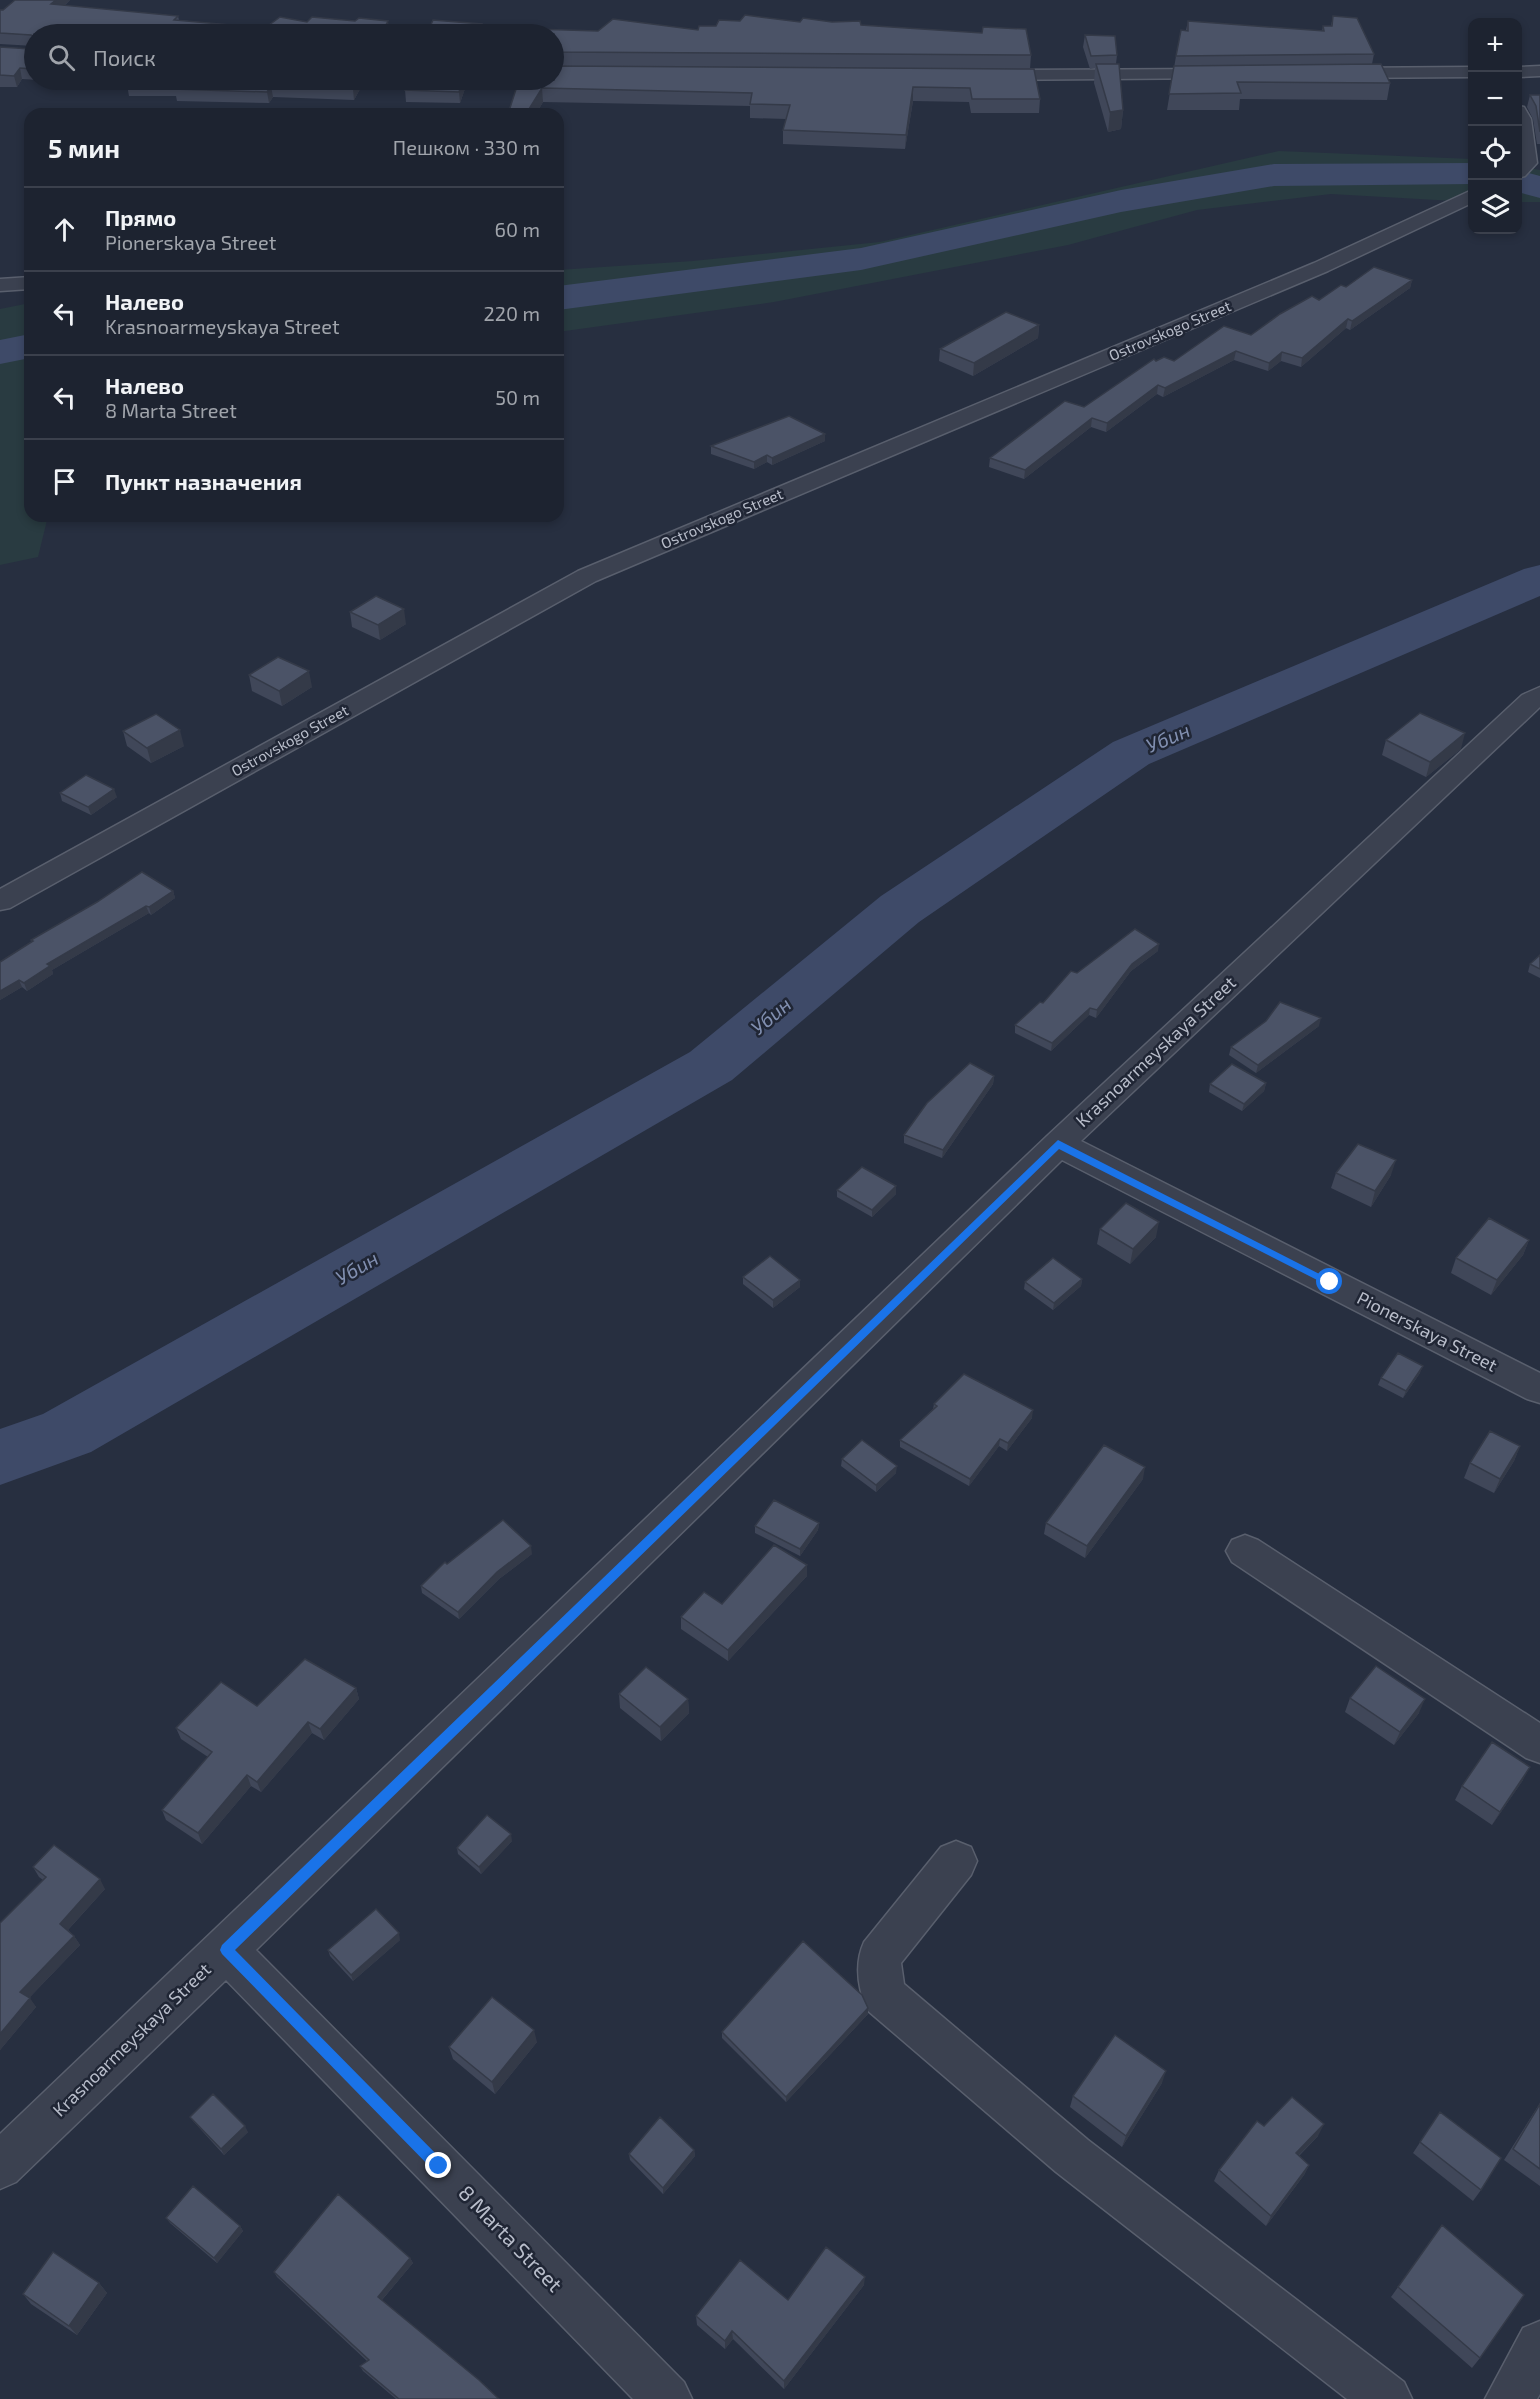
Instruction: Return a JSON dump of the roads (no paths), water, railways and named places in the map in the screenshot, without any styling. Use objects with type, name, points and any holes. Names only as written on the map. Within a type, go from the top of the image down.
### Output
[{"type":"street","points":[[1522,72],[1540,71]]},
{"type":"street","points":[[1317,74],[1468,72]]},
{"type":"street","points":[[971,75],[1233,74]]},
{"type":"street","points":[[1522,119],[1528,164],[1522,169]]},
{"type":"street","name":"Ostrovskogo Street","points":[[0,901],[587,576],[1321,267],[1468,198]]},
{"type":"street","points":[[0,285],[24,283]]},
{"type":"street","name":"Krasnoarmeyskaya Street","points":[[0,2166],[1058,1144],[1531,701],[1540,696]]},
{"type":"street","name":"Pionerskaya Street","points":[[1058,1144],[1540,1389]]},
{"type":"street","points":[[1245,1551],[1540,1745]]},
{"type":"street","points":[[956,1861],[879,1957],[883,1995],[1072,2156],[1387,2399]]},
{"type":"street","name":"8 Marta Street","points":[[226,1950],[667,2399]]},
{"type":"street","points":[[1510,2399],[1540,2345]]},
{"type":"waterway","points":[[564,297],[861,259],[1121,201],[1274,175],[1468,174]]},
{"type":"waterway","points":[[1522,182],[1540,187]]},
{"type":"waterway","points":[[0,352],[24,347]]},
{"type":"waterway","name":"Убин","points":[[0,1457],[67,1433],[711,1066],[900,909],[1131,753],[1540,579]]}]
